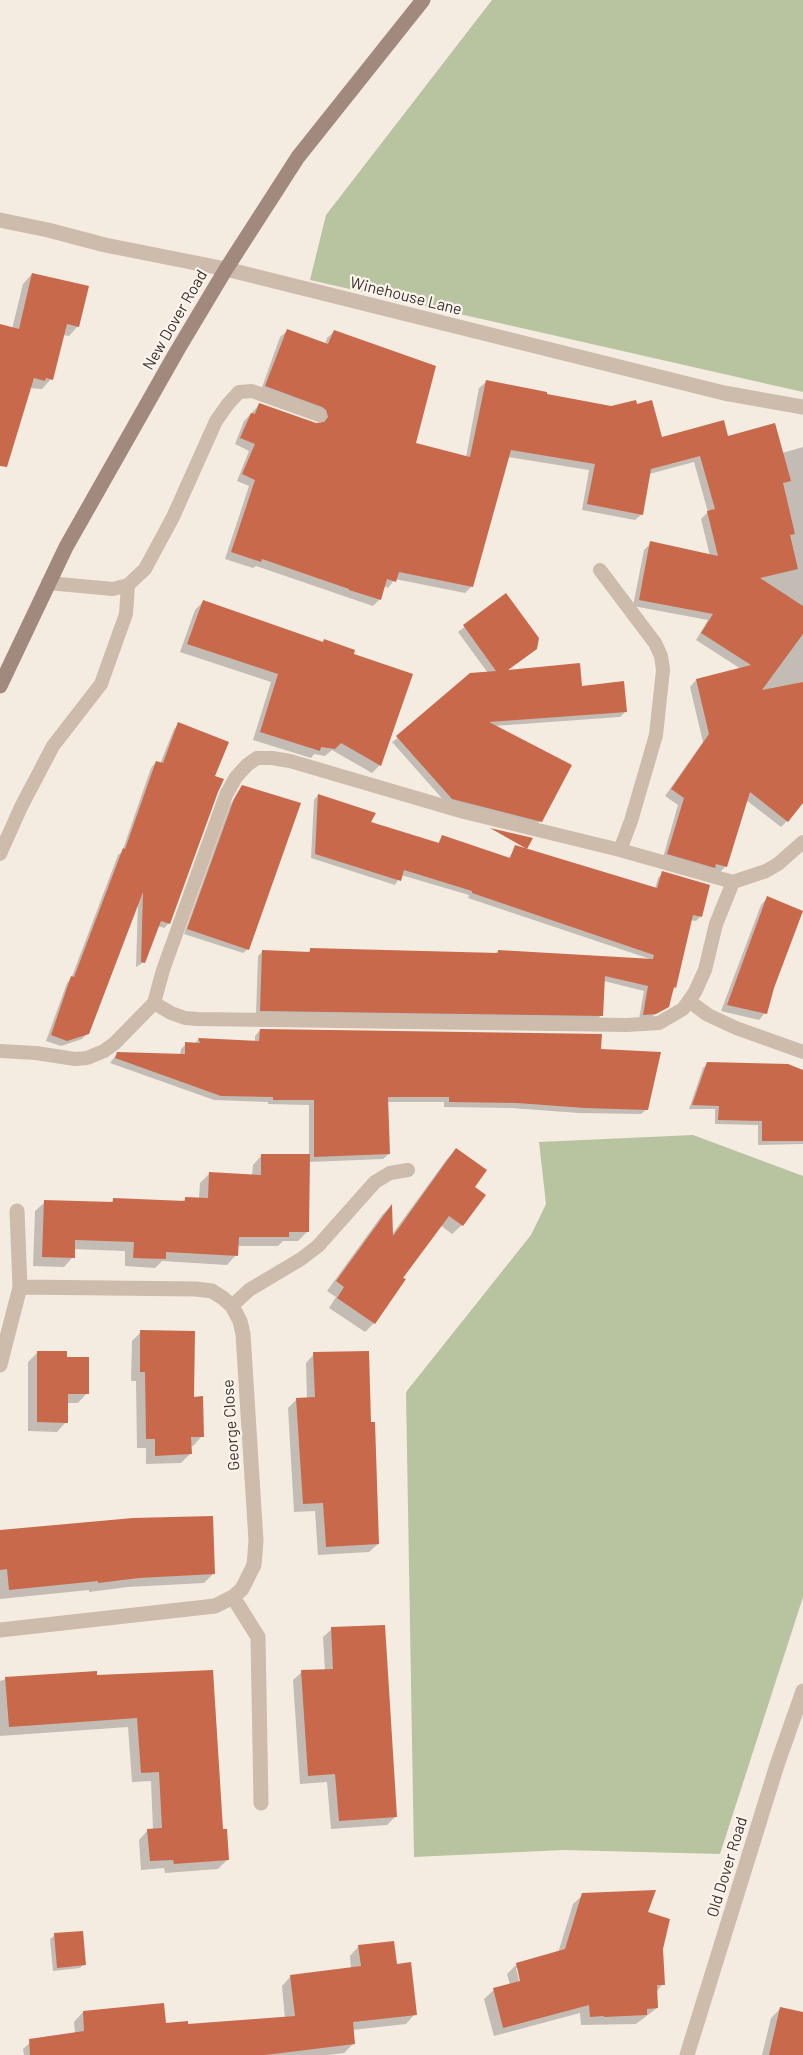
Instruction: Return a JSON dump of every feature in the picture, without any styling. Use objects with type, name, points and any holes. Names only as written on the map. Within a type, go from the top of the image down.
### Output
[{"type":"main road","name":"New Dover Road","points":[[0,686],[48,583],[101,485],[226,269],[298,157],[423,0]]},
{"type":"street","name":"Winehouse Lane","points":[[0,220],[105,245],[226,269],[724,393],[803,406]]},
{"type":"street","points":[[0,1365],[20,1287],[17,1211]]},
{"type":"street","points":[[20,1287],[196,1288],[212,1291],[232,1306]]},
{"type":"street","name":"George Close","points":[[232,1306],[240,1321],[243,1334],[256,1541],[251,1573],[242,1589],[233,1597]]},
{"type":"street","points":[[0,1630],[215,1606],[233,1597],[258,1636],[261,1803]]},
{"type":"street","name":"Old Dover Road","points":[[687,2055],[777,1765],[803,1691]]},
{"type":"lane","points":[[48,583],[113,589],[128,585],[145,568],[173,517],[216,421],[239,392],[252,391],[319,416]]},
{"type":"lane","points":[[600,570],[655,643],[661,656],[663,670],[656,735],[631,821],[620,850]]},
{"type":"lane","points":[[0,854],[21,807],[53,746],[101,684],[126,614],[128,585]]},
{"type":"lane","points":[[0,1051],[36,1053],[75,1059],[95,1055],[115,1043],[154,1003],[163,970],[226,795],[236,777],[257,758],[290,761],[464,812],[620,850],[733,882],[766,871],[778,864],[803,842]]},
{"type":"lane","points":[[154,1003],[171,1013],[185,1018],[198,1019],[627,1025],[659,1023],[673,1017],[689,1001],[705,970],[716,924],[733,882]]},
{"type":"lane","points":[[689,1001],[708,1015],[727,1024],[803,1052]]},
{"type":"lane","points":[[232,1306],[249,1290],[301,1259],[318,1246],[375,1182],[390,1173],[408,1170]]},
{"type":"green space","points":[[492,0],[803,0],[803,392],[310,280],[326,215]]},
{"type":"green space","points":[[693,1135],[803,1176],[803,1597],[720,1854],[564,1850],[414,1857],[406,1392],[531,1235],[546,1204],[539,1142]]},
{"type":"building","points":[[32,273],[89,286],[79,327],[67,324],[53,380],[46,378],[45,381],[34,378],[7,467],[0,466],[0,324],[19,329]]},
{"type":"building","points":[[287,329],[328,344],[334,330],[436,366],[416,443],[470,457],[486,380],[611,406],[636,400],[637,404],[652,400],[662,437],[724,420],[728,436],[775,423],[791,481],[783,483],[795,534],[790,535],[798,569],[760,578],[803,606],[803,634],[762,690],[803,682],[803,803],[788,822],[750,792],[727,867],[716,864],[715,868],[667,854],[684,798],[671,789],[709,734],[696,679],[751,665],[701,633],[713,614],[639,600],[650,541],[718,556],[707,511],[715,509],[700,456],[651,469],[643,515],[587,504],[595,464],[511,450],[473,587],[399,572],[396,582],[387,579],[381,600],[262,559],[261,562],[231,552],[255,480],[242,474],[255,444],[240,438],[251,413],[255,414],[259,403],[316,423],[324,422],[328,417],[326,410],[322,407],[265,386]]},
{"type":"building","points":[[506,593],[539,638],[537,649],[508,670],[580,663],[582,686],[624,681],[627,712],[489,722],[572,765],[542,822],[452,799],[396,736],[470,673],[496,671],[463,625]]},
{"type":"building","points":[[203,600],[323,642],[324,639],[355,650],[354,654],[413,674],[381,766],[341,743],[335,749],[321,747],[320,751],[260,732],[278,674],[187,644]]},
{"type":"building","points":[[178,722],[229,742],[215,776],[224,779],[170,924],[161,921],[145,963],[141,962],[143,892],[89,1034],[67,1041],[51,1035],[71,976],[74,977],[123,848],[125,849],[156,761],[163,763]]},
{"type":"building","points":[[242,785],[301,803],[249,950],[187,929],[234,799]]},
{"type":"building","points":[[318,794],[376,813],[371,822],[439,843],[442,835],[510,858],[515,845],[657,888],[662,871],[710,885],[702,917],[693,915],[676,988],[674,987],[669,1007],[656,1014],[643,1015],[648,986],[605,976],[603,1016],[260,1011],[262,950],[310,952],[310,948],[498,953],[498,950],[653,959],[654,955],[472,893],[472,891],[404,870],[401,881],[315,854]]},
{"type":"building","points":[[490,828],[533,838],[527,849]]},
{"type":"building","points":[[767,896],[803,911],[774,988],[767,1014],[727,1005]]},
{"type":"building","points":[[260,1029],[602,1034],[601,1049],[661,1052],[648,1110],[449,1102],[449,1097],[388,1097],[390,1154],[314,1157],[314,1100],[221,1096],[115,1058],[117,1052],[185,1054],[185,1042],[200,1043],[198,1038],[259,1041]]},
{"type":"building","points":[[707,1062],[788,1064],[803,1070],[803,1141],[762,1141],[762,1121],[718,1120],[719,1106],[692,1105]]},
{"type":"building","points":[[456,1148],[487,1170],[475,1187],[486,1195],[463,1226],[449,1216],[403,1278],[406,1279],[375,1324],[337,1298],[344,1287],[336,1281],[392,1204],[393,1236]]},
{"type":"building","points":[[261,1154],[310,1154],[309,1232],[289,1232],[289,1237],[239,1237],[238,1256],[166,1252],[166,1259],[133,1258],[134,1242],[75,1240],[75,1258],[42,1257],[44,1200],[113,1202],[113,1198],[185,1201],[185,1197],[208,1198],[209,1172],[261,1175]]},
{"type":"building","points":[[140,1330],[195,1331],[194,1397],[203,1396],[204,1437],[191,1437],[192,1454],[155,1456],[155,1439],[146,1439],[145,1372],[140,1372]]},
{"type":"building","points":[[37,1351],[67,1351],[67,1357],[89,1357],[89,1394],[68,1394],[68,1423],[37,1422]]},
{"type":"building","points":[[369,1351],[371,1422],[375,1422],[379,1544],[326,1547],[323,1503],[303,1504],[296,1398],[315,1397],[313,1352]]},
{"type":"building","points":[[213,1516],[215,1574],[139,1578],[98,1583],[98,1581],[9,1590],[7,1569],[0,1570],[0,1530],[133,1518]]},
{"type":"building","points":[[385,1625],[397,1817],[339,1821],[335,1774],[308,1776],[301,1670],[333,1669],[331,1627]]},
{"type":"building","points":[[213,1670],[223,1829],[227,1829],[229,1860],[174,1864],[173,1860],[150,1861],[147,1829],[162,1828],[159,1772],[141,1773],[137,1718],[9,1727],[5,1677],[97,1671],[97,1675]]},
{"type":"building","points":[[656,1890],[648,1912],[670,1919],[663,1949],[665,1985],[657,1985],[658,2008],[647,2009],[647,2015],[590,2017],[589,2005],[503,2028],[493,1988],[520,1981],[516,1963],[565,1949],[582,1893]]},
{"type":"building","points":[[83,1931],[86,1965],[57,1968],[54,1933]]},
{"type":"building","points":[[394,1941],[397,1964],[411,1962],[417,2015],[353,2022],[355,2044],[265,2055],[30,2055],[29,2039],[84,2031],[83,2011],[164,2003],[166,2023],[188,2021],[188,2024],[295,2016],[290,1975],[361,1966],[358,1945]]},
{"type":"building","points":[[780,2007],[803,2012],[803,2055],[769,2055]]}]
